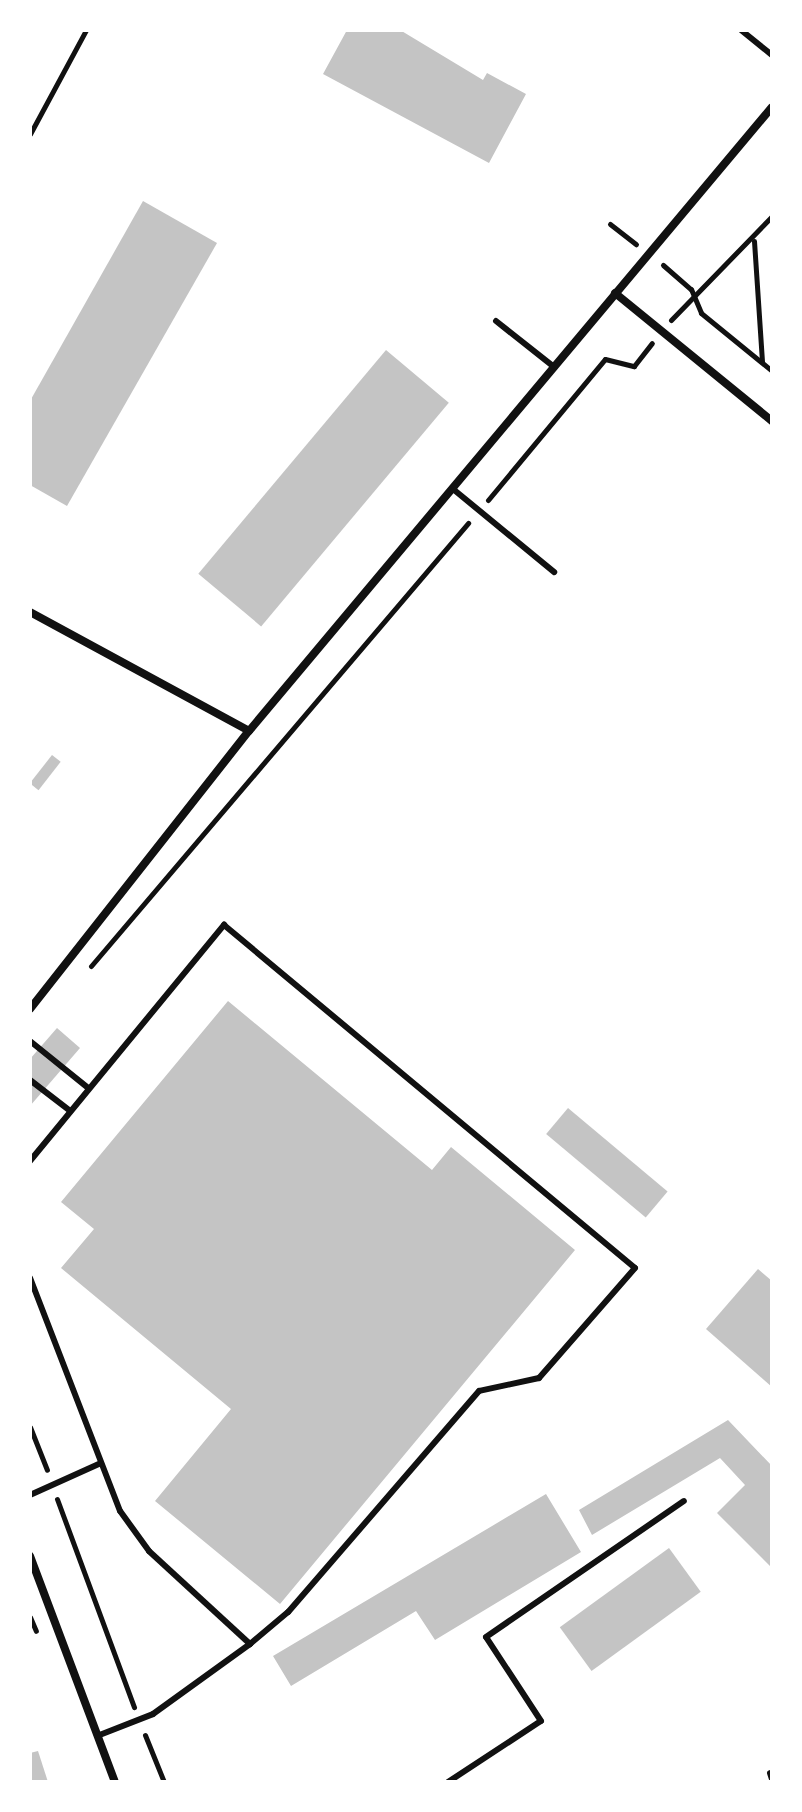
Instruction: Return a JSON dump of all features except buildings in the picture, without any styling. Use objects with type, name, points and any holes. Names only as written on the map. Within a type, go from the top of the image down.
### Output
[{"type":"street","points":[[30,1009],[249,731],[772,107]]},
{"type":"street","points":[[615,293],[772,421]]},
{"type":"street","points":[[30,612],[249,731]]},
{"type":"street","points":[[30,1556],[115,1782]]},
{"type":"lane","points":[[741,30],[772,55]]},
{"type":"lane","points":[[496,321],[554,367]]},
{"type":"lane","points":[[453,489],[554,572]]},
{"type":"lane","points":[[31,1156],[224,925],[635,1268],[539,1378],[479,1391],[288,1612],[250,1644],[139,1720],[97,1736]]},
{"type":"lane","points":[[30,1041],[87,1087]]},
{"type":"lane","points":[[30,1080],[69,1110]]},
{"type":"lane","points":[[30,1278],[99,1464],[149,1551],[250,1644]]},
{"type":"lane","points":[[30,1495],[99,1464]]},
{"type":"lane","points":[[448,1782],[541,1721],[486,1637],[684,1501]]},
{"type":"path","points":[[30,134],[86,30]]},
{"type":"path","points":[[81,977],[605,359],[634,366],[692,296],[754,240],[772,216]]},
{"type":"path","points":[[754,240],[762,363]]},
{"type":"path","points":[[692,296],[701,313],[772,371]]},
{"type":"path","points":[[30,1427],[164,1782]]}]
